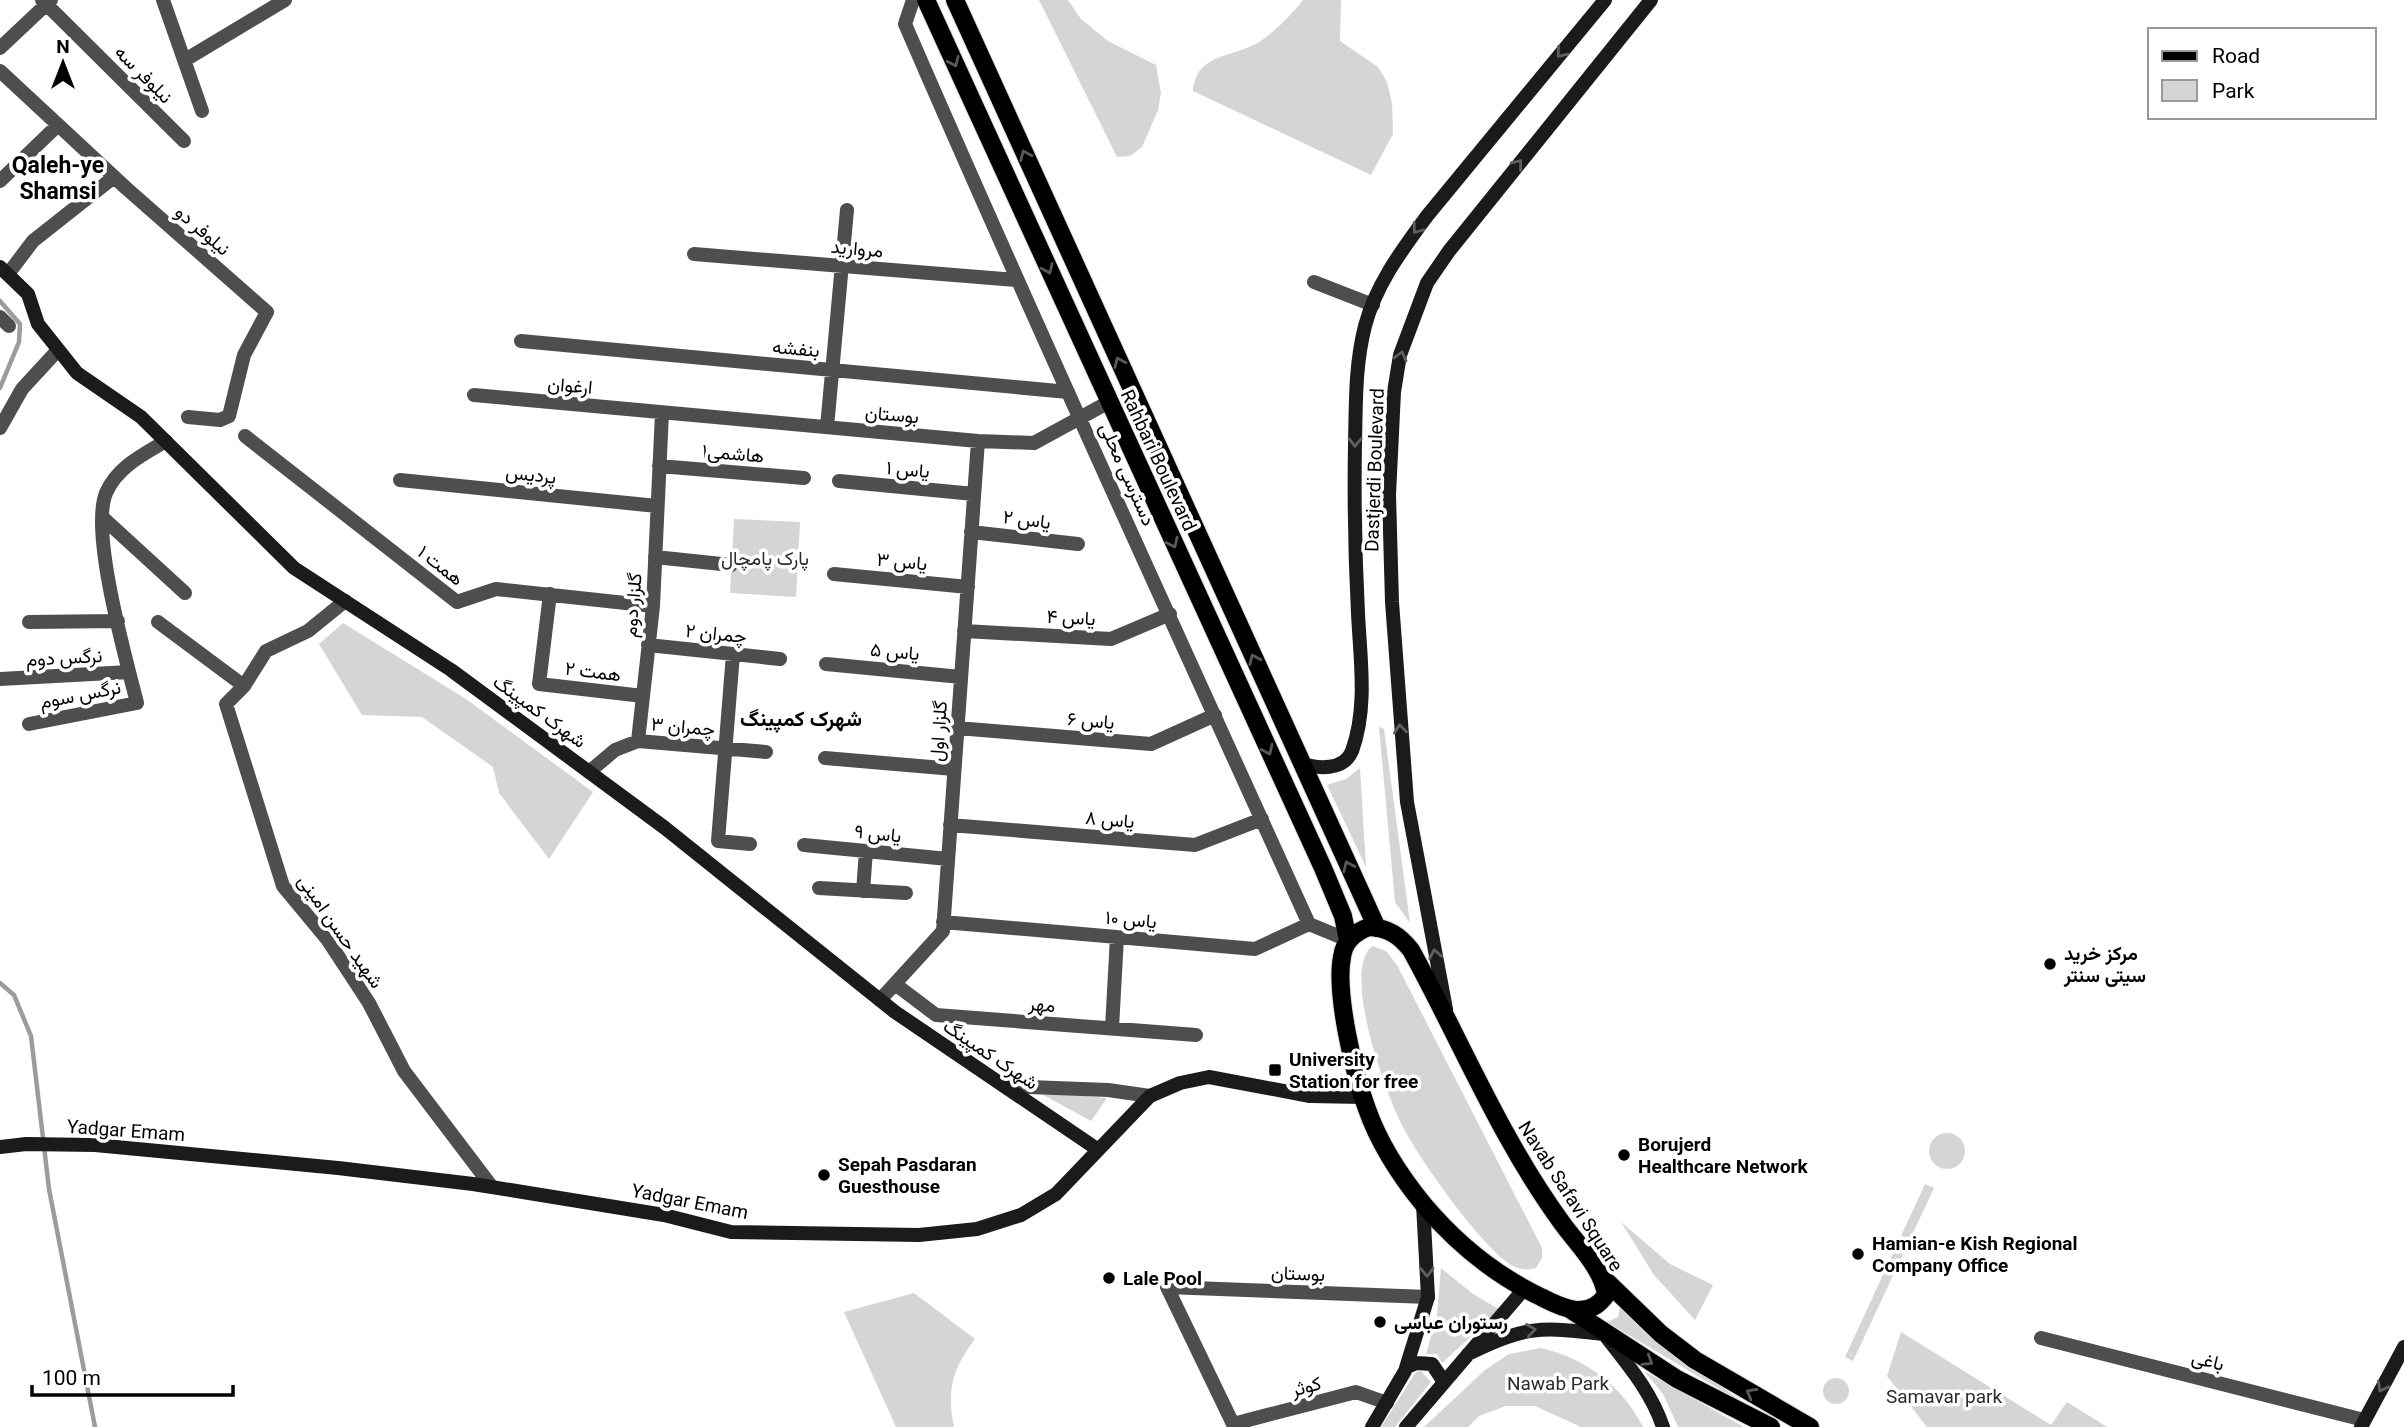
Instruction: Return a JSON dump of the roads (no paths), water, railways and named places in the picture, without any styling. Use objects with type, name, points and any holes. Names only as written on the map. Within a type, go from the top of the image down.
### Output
[{"type":"main road","name":"Rahbari Boulevard","points":[[926,0],[1322,868],[1343,916],[1348,940]]},
{"type":"main road","name":"Rahbari Boulevard","points":[[955,0],[1377,928]]},
{"type":"main road","name":"Dastjerdi Boulevard","points":[[1301,763],[1315,768],[1340,764],[1351,754],[1357,733],[1362,695],[1353,533],[1356,371],[1373,305],[1400,252],[1605,0]]},
{"type":"main road","name":"Dastjerdi Boulevard","points":[[1448,1021],[1407,802],[1399,718],[1389,495],[1394,392],[1400,355],[1427,283],[1448,251],[1651,0]]},
{"type":"main road","name":"شهرک کمپینگ","points":[[4,271],[28,294],[38,324],[76,373],[141,417],[294,568],[451,670],[666,828],[880,1000],[1097,1149]]},
{"type":"main road","name":"Navab Safavi Square","points":[[1377,928],[1402,939],[1411,950],[1498,1121],[1557,1216],[1601,1276],[1606,1295],[1598,1307],[1586,1311],[1571,1310]]},
{"type":"main road","points":[[1377,928],[1360,930],[1348,940],[1342,956],[1342,984],[1352,1054],[1363,1097],[1381,1139],[1423,1204],[1463,1247],[1486,1266],[1524,1289],[1571,1310],[1604,1334],[1678,1379],[1771,1427]]},
{"type":"main road","name":"Yadgar Emam","points":[[0,1147],[34,1144],[95,1145],[338,1168],[492,1187],[664,1215],[731,1232],[919,1235],[977,1229],[1021,1215],[1055,1194],[1150,1097],[1180,1083],[1209,1077],[1310,1096],[1363,1097]]},
{"type":"main road","points":[[1372,1427],[1406,1367],[1428,1297],[1423,1204]]},
{"type":"main road","points":[[1601,1276],[1661,1334],[1695,1360],[1810,1427]]},
{"type":"main road","points":[[1406,1427],[1524,1289]]},
{"type":"main road","points":[[1468,1354],[1499,1339],[1533,1328],[1604,1334],[1643,1384],[1656,1405],[1663,1427]]},
{"type":"main road","points":[[2362,1423],[2404,1347]]},
{"type":"main road","points":[[1406,1367],[1416,1363],[1432,1364],[1444,1382]]},
{"type":"street","points":[[163,0],[202,111]]},
{"type":"street","points":[[185,60],[285,0]]},
{"type":"street","name":"دسترسی محلی","points":[[913,0],[905,24],[1016,280],[1081,416],[1309,924]]},
{"type":"street","points":[[0,48],[47,2]]},
{"type":"street","name":"نیلوفر سه","points":[[47,2],[184,141]]},
{"type":"street","name":"نیلوفر دو","points":[[0,71],[114,177],[267,312],[244,355],[229,416],[220,420],[188,416]]},
{"type":"street","points":[[2,174],[58,125]]},
{"type":"street","points":[[4,271],[33,241],[114,177]]},
{"type":"street","points":[[827,427],[847,210]]},
{"type":"street","name":"مروارید","points":[[694,254],[1016,280]]},
{"type":"street","points":[[1314,282],[1373,305]]},
{"type":"street","name":"بنفشه","points":[[521,341],[1068,392]]},
{"type":"street","points":[[0,428],[22,389],[57,351]]},
{"type":"street","name":"ارغوان","points":[[474,395],[662,412]]},
{"type":"street","name":"بوستان","points":[[662,412],[978,441],[1034,443],[1109,402]]},
{"type":"street","name":"گلزار دوم","points":[[638,741],[653,606],[662,412]]},
{"type":"street","name":"همت ۱","points":[[245,436],[457,602],[496,589],[653,606]]},
{"type":"street","points":[[129,672],[102,517],[106,493],[121,471],[166,441]]},
{"type":"street","name":"گلزار اول","points":[[880,1000],[943,931],[978,441]]},
{"type":"street","name":"هاشمی۱","points":[[659,467],[804,478]]},
{"type":"street","name":"پردیس","points":[[400,480],[657,506]]},
{"type":"street","name":"یاس ۱","points":[[839,481],[974,494]]},
{"type":"street","points":[[102,517],[185,593]]},
{"type":"street","name":"یاس ۲","points":[[971,532],[1077,544]]},
{"type":"street","points":[[655,557],[731,565]]},
{"type":"street","name":"یاس ۳","points":[[834,574],[968,587]]},
{"type":"street","name":"همت ۲","points":[[550,594],[539,684],[643,696]]},
{"type":"street","name":"شهید حسن امینی","points":[[345,601],[308,631],[266,652],[244,686],[226,704],[283,886],[327,939],[362,992],[404,1071],[492,1187]]},
{"type":"street","name":"یاس ۴","points":[[964,631],[1111,639],[1170,614]]},
{"type":"street","points":[[29,622],[118,621]]},
{"type":"street","points":[[158,622],[244,686]]},
{"type":"street","name":"چمران ۲","points":[[648,645],[780,659]]},
{"type":"street","points":[[733,654],[718,841],[750,844]]},
{"type":"street","name":"یاس ۵","points":[[826,664],[961,677]]},
{"type":"street","name":"نرگس دوم","points":[[0,679],[129,672]]},
{"type":"street","name":"نرگس سوم","points":[[29,724],[137,703],[129,672]]},
{"type":"street","name":"یاس ۶","points":[[957,728],[1151,744],[1215,715]]},
{"type":"street","points":[[589,772],[615,750],[638,741]]},
{"type":"street","name":"چمران ۳","points":[[638,741],[766,752]]},
{"type":"street","points":[[825,758],[954,769]]},
{"type":"street","name":"یاس ۸","points":[[950,825],[1195,845],[1262,819]]},
{"type":"street","name":"یاس ۹","points":[[804,845],[948,859]]},
{"type":"street","points":[[863,891],[866,851]]},
{"type":"street","points":[[819,888],[906,893]]},
{"type":"street","name":"یاس ۱۰","points":[[943,922],[1255,949],[1309,924]]},
{"type":"street","points":[[1309,924],[1348,940]]},
{"type":"street","points":[[1112,1028],[1116,937]]},
{"type":"street","name":"مهر","points":[[895,984],[936,1014],[1196,1035]]},
{"type":"street","points":[[1004,1086],[1108,1090],[1150,1097]]},
{"type":"street","name":"بوستان","points":[[1233,1424],[1167,1287],[1428,1297]]},
{"type":"street","name":"باغی","points":[[2041,1338],[2362,1423]]},
{"type":"street","name":"کوثر","points":[[1233,1424],[1356,1392],[1387,1403]]},
{"type":"waterway","points":[[0,301],[20,324],[19,342],[0,388]]},
{"type":"waterway","points":[[0,983],[14,995],[31,1036],[49,1189],[95,1427]]},
{"type":"place","name":"مرکز خرید سیتی سنتر","points":[[2050,964]]},
{"type":"place","name":"University Station for free","points":[[1275,1070]]},
{"type":"place","name":"Borujerd Healthcare Network","points":[[1624,1155]]},
{"type":"place","name":"Sepah Pasdaran Guesthouse","points":[[824,1175]]},
{"type":"place","name":"Hamian-e Kish Regional Company Office","points":[[1858,1254]]},
{"type":"place","name":"Lale Pool","points":[[1109,1278]]},
{"type":"place","name":"رستوران عباسی","points":[[1380,1322]]},
{"type":"district","name":"Qaleh-ye Shamsi","points":[[58,178]]},
{"type":"district","name":"شهرک کمپینگ","points":[[801,719]]},
{"type":"park label","name":"پارک پامچال","points":[[765,558]]},
{"type":"park label","name":"Nawab Park","points":[[1558,1383]]},
{"type":"park label","name":"Samavar park","points":[[1944,1396]]}]
